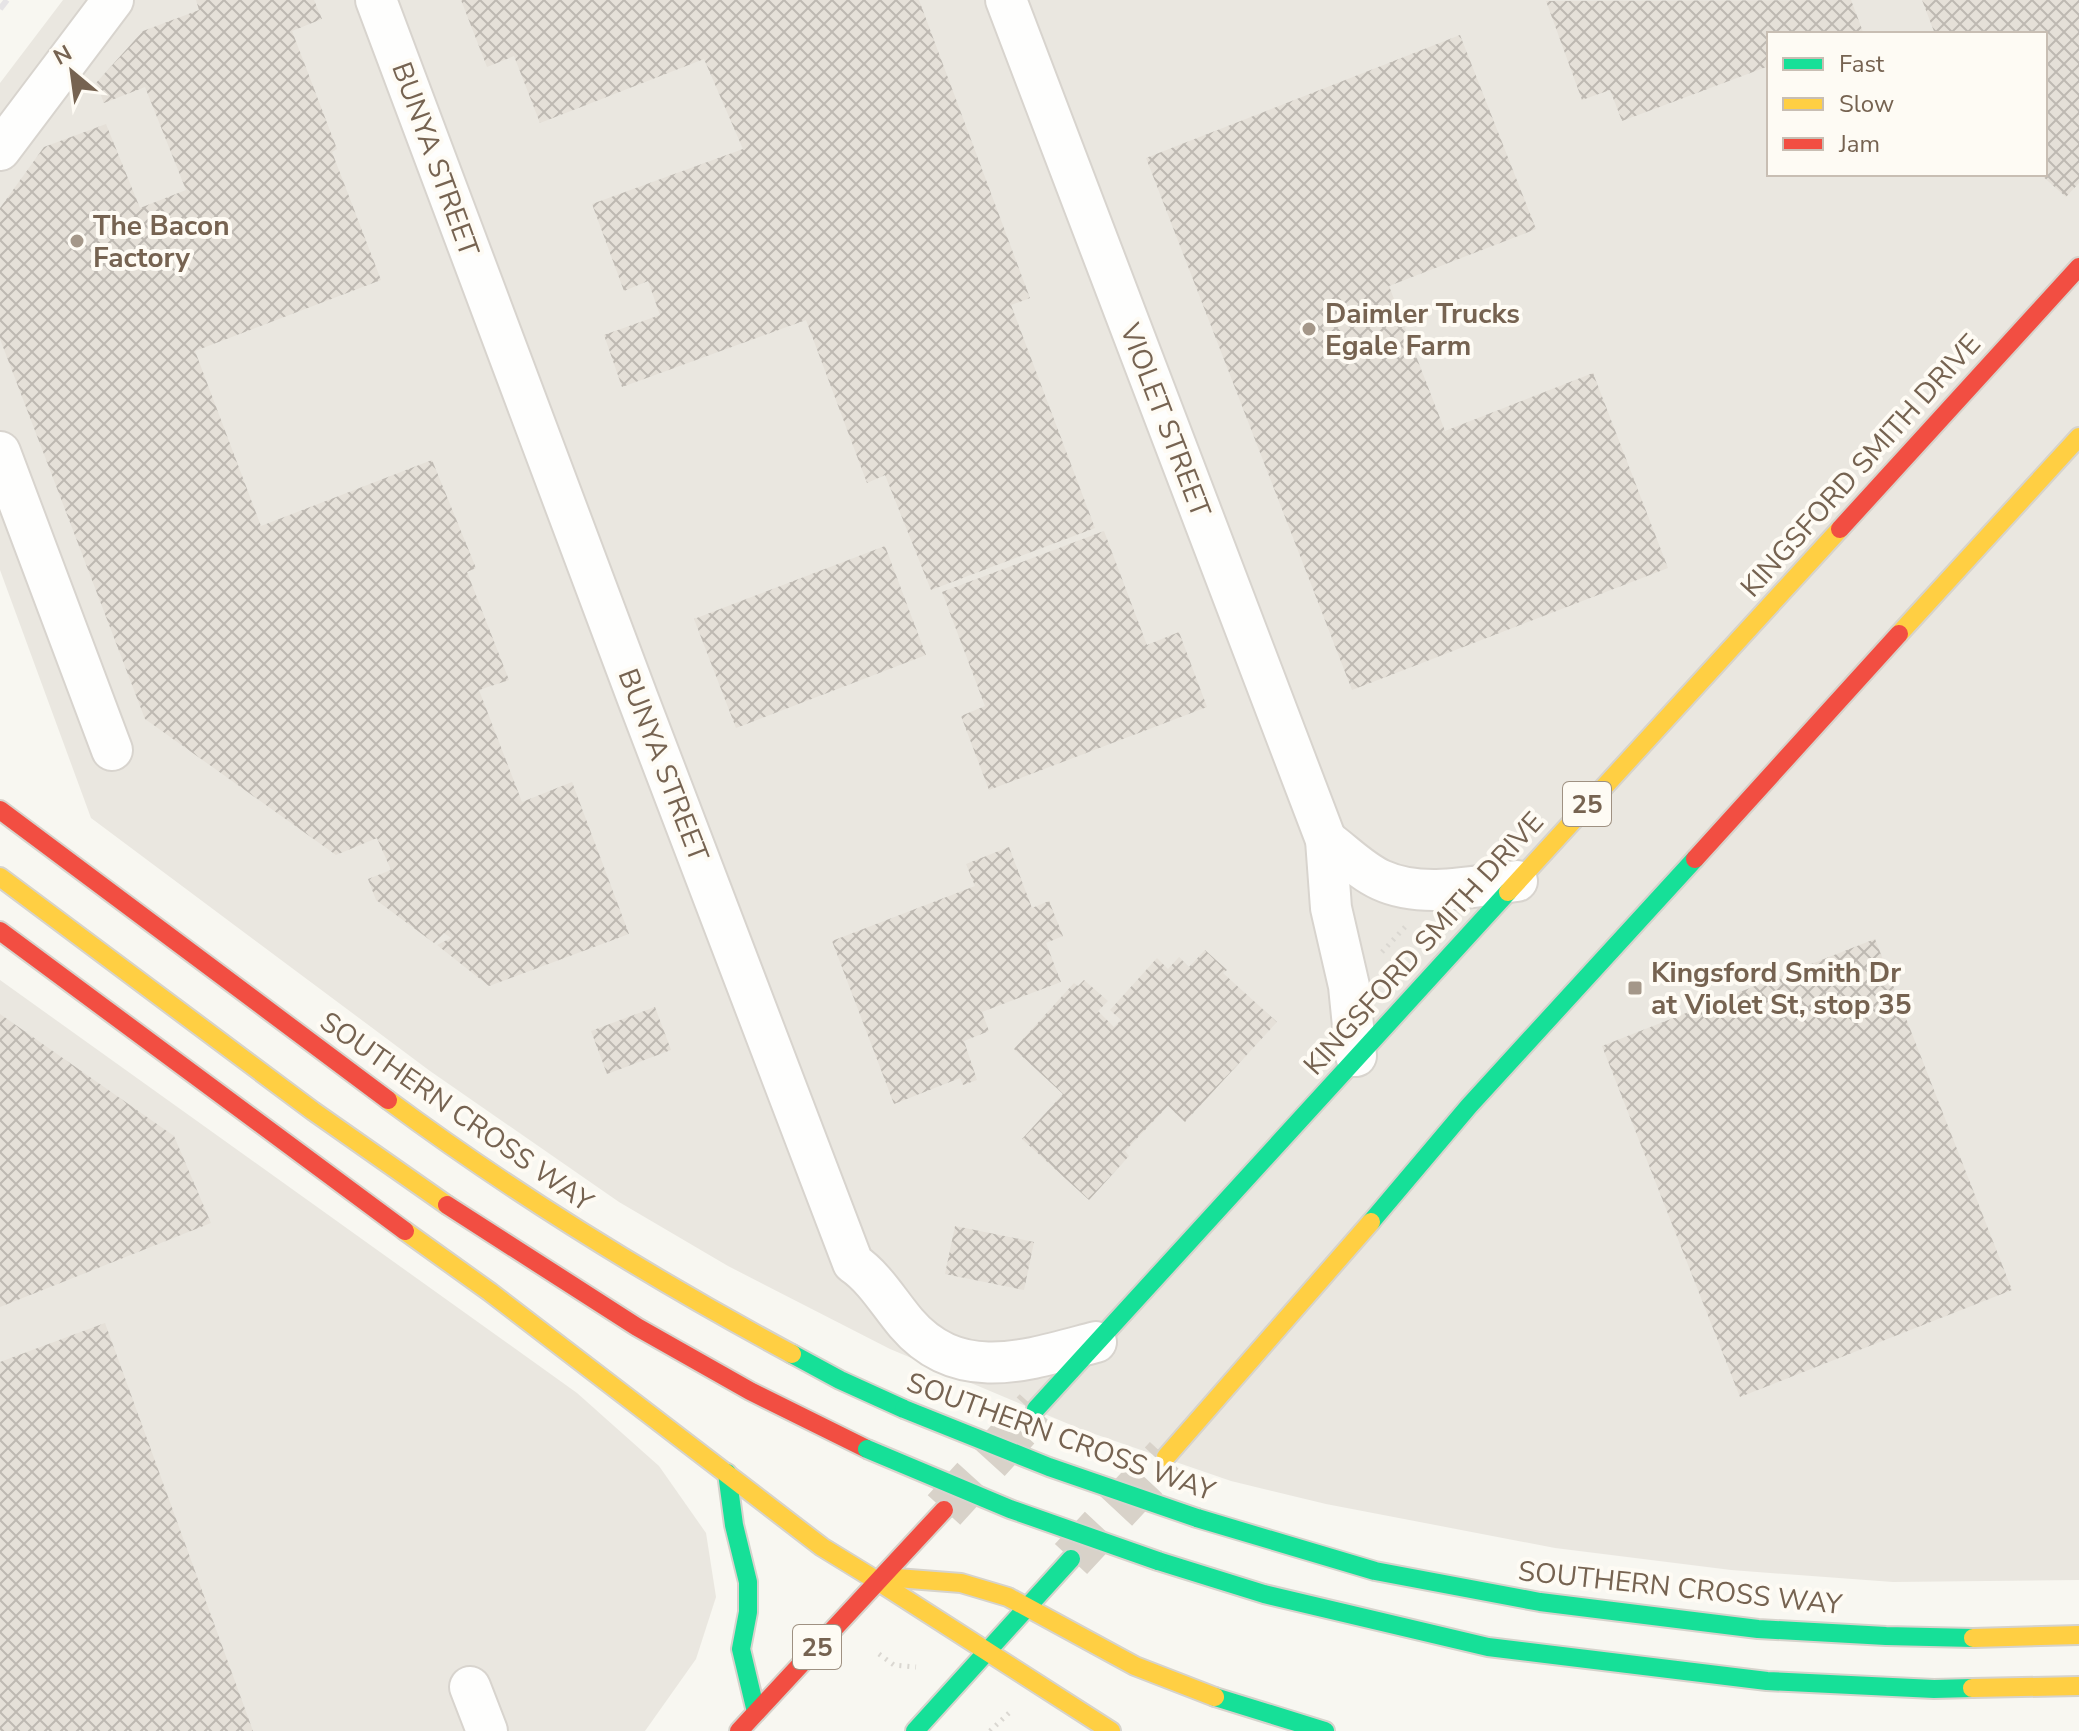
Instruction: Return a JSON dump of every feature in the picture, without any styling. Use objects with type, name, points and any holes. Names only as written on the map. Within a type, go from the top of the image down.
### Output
[{"type":"main road","name":"KINGSFORD SMITH DRIVE","points":[[1036,1409],[2079,267]]},
{"type":"main road","points":[[1166,1457],[1469,1106],[2079,437]]},
{"type":"main road","name":"SOUTHERN CROSS WAY","points":[[0,810],[475,1164],[589,1238],[684,1296],[840,1380],[987,1445],[1197,1518],[1349,1564],[1484,1594],[1633,1616],[1789,1632],[1920,1636],[2079,1635]]},
{"type":"main road","points":[[0,877],[418,1186],[549,1274],[723,1379],[867,1449],[1010,1509],[1158,1561],[1293,1601],[1488,1647],[1767,1681],[1934,1689],[2079,1686]]},
{"type":"main road","points":[[0,931],[332,1179],[490,1292],[822,1547],[881,1580],[1111,1731]]},
{"type":"main road","points":[[727,1473],[734,1525],[748,1582],[748,1612],[741,1649],[756,1712]]},
{"type":"main road","name":"25","points":[[739,1731],[944,1510]]},
{"type":"main road","points":[[915,1731],[1071,1559]]},
{"type":"main road","points":[[881,1580],[961,1583],[990,1591],[1028,1606],[1135,1666],[1216,1697],[1325,1731]]},
{"type":"street","points":[[0,150],[113,0]]},
{"type":"street","name":"BUNYA STREET","points":[[376,0],[853,1263],[867,1274],[916,1334],[936,1350],[959,1360],[982,1363],[1010,1361],[1096,1342]]},
{"type":"street","name":"VIOLET STREET","points":[[1006,0],[1326,840],[1331,908],[1349,986],[1356,1056]]},
{"type":"street","points":[[0,452],[112,750]]},
{"type":"street","points":[[1326,840],[1371,874],[1402,887],[1458,888],[1517,881]]},
{"type":"street","points":[[470,1687],[487,1731]]},
{"type":"path","points":[[1380,955],[1408,923]]},
{"type":"path","points":[[879,1654],[894,1665],[914,1666],[921,1670]]},
{"type":"shaded area","points":[[63,0],[2079,0],[2079,1580],[1893,1582],[1731,1570],[1555,1548],[1326,1504],[1231,1481],[1083,1430],[890,1349],[728,1266],[619,1202],[430,1071],[91,818],[0,570],[0,83]]},
{"type":"shaded area","points":[[0,980],[577,1393],[659,1466],[706,1533],[716,1597],[696,1659],[645,1731],[0,1731]]},
{"type":"building","points":[[196,0],[314,0],[322,19],[292,31],[337,149],[332,152],[381,280],[195,351],[261,526],[432,460],[476,568],[467,572],[509,680],[479,690],[522,802],[572,782],[629,934],[489,986],[437,945],[451,938],[444,933],[434,943],[376,900],[368,879],[391,870],[377,838],[336,855],[145,719],[0,339],[0,208],[44,147],[106,124],[140,208],[186,190],[145,87],[104,103],[96,83],[143,31],[199,10]]},
{"type":"building","points":[[461,0],[919,0],[1030,298],[1011,305],[1095,528],[931,590],[885,475],[867,483],[806,320],[622,387],[604,335],[660,315],[648,281],[624,291],[592,204],[743,149],[704,59],[540,123],[514,56],[487,67]]},
{"type":"building","points":[[1851,0],[1863,32],[1767,32],[1767,67],[1622,121],[1610,90],[1582,100],[1546,1]]},
{"type":"building","points":[[1922,0],[2079,0],[2079,183],[2066,197],[2042,176],[2047,176],[2047,32],[1934,32]]},
{"type":"building","name":"Daimler Trucks Egale Farm","points":[[1460,35],[1536,229],[1389,286],[1445,431],[1593,373],[1668,568],[1352,690],[1146,158]]},
{"type":"building","points":[[1104,531],[1147,645],[1179,632],[1207,707],[989,790],[961,716],[985,706],[942,592]]},
{"type":"building","points":[[885,546],[926,655],[736,728],[694,619]]},
{"type":"building","points":[[1009,847],[1032,908],[1049,901],[1063,936],[1046,943],[1061,982],[982,1012],[989,1031],[964,1041],[977,1080],[963,1085],[960,1078],[894,1104],[832,941],[975,886],[966,864]]},
{"type":"building","points":[[1875,939],[2012,1290],[1740,1397],[1602,1046]]},
{"type":"building","points":[[1205,950],[1227,970],[1223,973],[1277,1022],[1185,1122],[1168,1106],[1125,1151],[1129,1156],[1089,1200],[1022,1139],[1063,1094],[1014,1049],[1074,983],[1078,986],[1084,980],[1108,1001],[1098,1011],[1114,1027],[1121,1020],[1110,1010],[1157,958],[1168,969],[1179,957],[1189,967]]},
{"type":"building","points":[[655,1007],[671,1050],[607,1074],[591,1031]]},
{"type":"building","points":[[0,1014],[174,1136],[211,1223],[0,1307]]},
{"type":"building","points":[[955,1226],[1034,1242],[1024,1290],[945,1274]]},
{"type":"building","points":[[105,1323],[253,1731],[0,1731],[0,1362]]},
{"type":"tunnel","points":[[944,1510],[1036,1409]]},
{"type":"tunnel","points":[[1071,1559],[1166,1457]]},
{"type":"railway","points":[[0,9],[7,0]]},
{"type":"traffic: fast","points":[[1371,1222],[1469,1106],[1695,859]]},
{"type":"traffic: fast","points":[[1036,1409],[1508,892]]},
{"type":"traffic: fast","points":[[792,1354],[904,1409]]},
{"type":"traffic: fast","points":[[904,1409],[1049,1467],[1197,1518]]},
{"type":"traffic: fast","points":[[867,1449],[1010,1509],[1158,1561]]},
{"type":"traffic: fast","points":[[727,1473],[734,1525],[748,1582],[748,1612],[741,1649],[756,1712]]},
{"type":"traffic: fast","points":[[1197,1518],[1375,1571],[1540,1602],[1758,1629],[1973,1638]]},
{"type":"traffic: fast","points":[[915,1731],[1071,1559]]},
{"type":"traffic: fast","points":[[1158,1561],[1264,1594],[1488,1647],[1767,1681],[1972,1688]]},
{"type":"traffic: fast","points":[[1215,1697],[1325,1731]]},
{"type":"traffic: slow","points":[[1899,634],[2079,437]]},
{"type":"traffic: slow","points":[[1508,892],[1840,529]]},
{"type":"traffic: slow","points":[[0,877],[313,1111],[447,1205]]},
{"type":"traffic: slow","points":[[388,1100],[485,1169],[585,1234],[687,1296],[792,1354]]},
{"type":"traffic: slow","points":[[1166,1457],[1371,1222]]},
{"type":"traffic: slow","points":[[405,1231],[490,1292],[822,1547],[879,1582]]},
{"type":"traffic: slow","points":[[884,1577],[961,1583],[1008,1597],[1135,1666],[1215,1697]]},
{"type":"traffic: slow","points":[[879,1582],[1111,1731]]},
{"type":"traffic: slow","points":[[1973,1638],[2079,1635]]},
{"type":"traffic: slow","points":[[1972,1688],[2079,1686]]},
{"type":"traffic: jam","points":[[1840,529],[2079,267]]},
{"type":"traffic: jam","points":[[1695,859],[1899,634]]},
{"type":"traffic: jam","points":[[0,810],[388,1100]]},
{"type":"traffic: jam","points":[[0,931],[405,1231]]},
{"type":"traffic: jam","points":[[447,1205],[637,1327],[750,1391],[867,1449]]},
{"type":"traffic: jam","points":[[739,1731],[944,1510]]},
{"type":"place","name":"The Bacon Factory","points":[[77,241]]},
{"type":"place","name":"Daimler Trucks Egale Farm","points":[[1309,329]]},
{"type":"place","name":"Kingsford Smith Dr at Violet St, stop 35","points":[[1635,988]]}]
